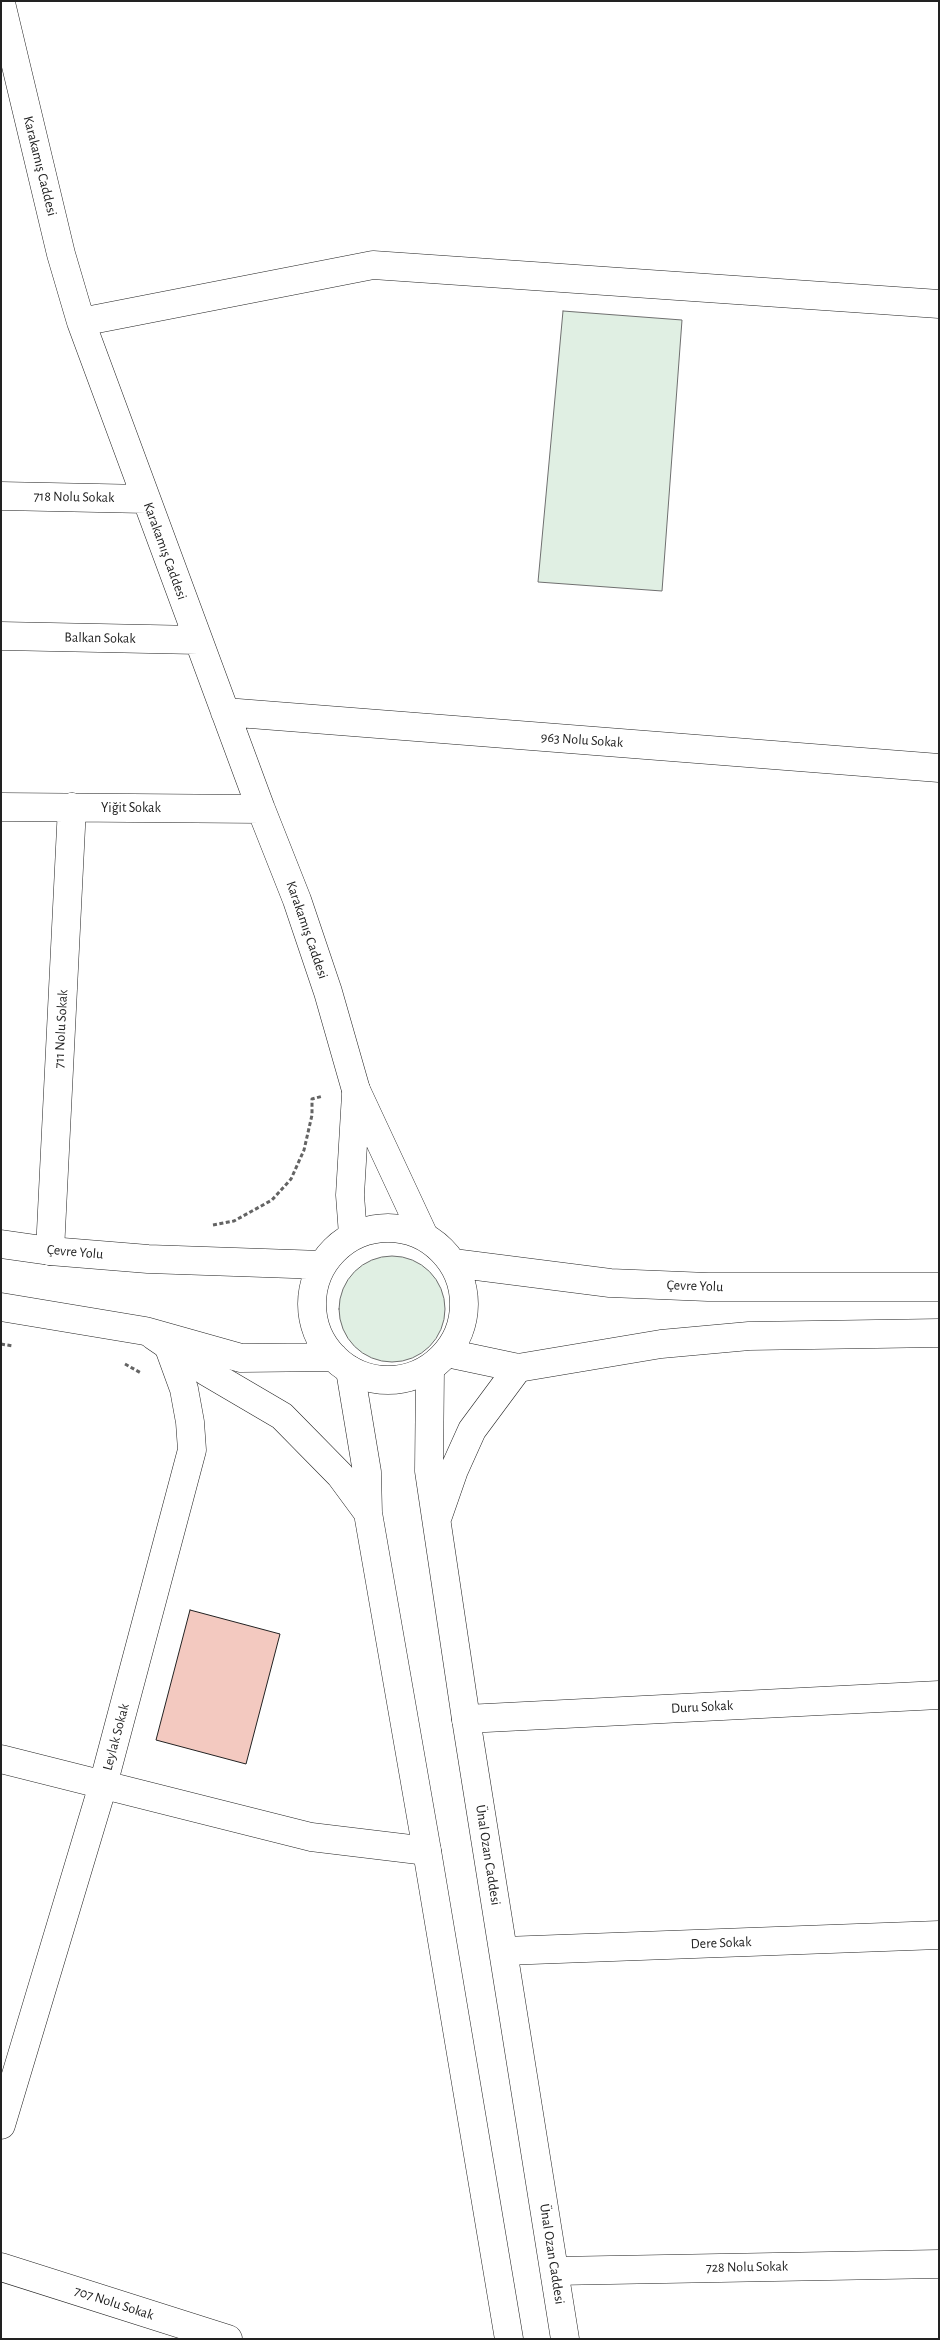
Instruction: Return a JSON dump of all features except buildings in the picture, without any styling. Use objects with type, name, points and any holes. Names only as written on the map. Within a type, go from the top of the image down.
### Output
[{"type":"street","name":"Karakamış Caddesi","points":[[1,3],[61,254],[81,322],[261,809],[297,900],[328,992],[356,1090]]},
{"type":"street","points":[[81,322],[373,265],[939,304]]},
{"type":"street","name":"718 Nolu Sokak","points":[[1,496],[146,499]]},
{"type":"street","name":"Balkan Sokak","points":[[1,636],[198,640]]},
{"type":"street","name":"963 Nolu Sokak","points":[[225,712],[939,768]]},
{"type":"street","name":"Yiğit Sokak","points":[[1,807],[261,809]]},
{"type":"street","name":"711 Nolu Sokak","points":[[50,1251],[72,807]]},
{"type":"street","points":[[353,1235],[350,1195],[356,1090]]},
{"type":"street","points":[[356,1090],[424,1236]]},
{"type":"street","points":[[376,1228],[401,1228],[424,1236],[440,1248],[453,1263],[462,1285],[464,1309],[459,1332],[438,1361],[410,1377],[390,1380],[369,1378],[342,1363],[322,1341],[312,1316],[312,1290],[322,1265],[336,1248],[353,1235],[376,1228]]},
{"type":"street","name":"Çevre Yolu","points":[[1,1244],[50,1251],[148,1259],[322,1265]]},
{"type":"street","name":"Çevre Yolu","points":[[453,1263],[620,1283],[708,1287],[939,1287]]},
{"type":"street","points":[[1,1307],[146,1331],[241,1358],[342,1363]]},
{"type":"street","points":[[146,1331],[207,1372],[282,1416],[340,1475],[368,1513]]},
{"type":"street","points":[[438,1361],[518,1368],[660,1344],[749,1336],[939,1333]]},
{"type":"street","name":"Leylak Sokak","points":[[1,2126],[103,1786],[192,1450],[190,1422],[184,1389],[168,1345]]},
{"type":"street","name":"Ünal Ozan Caddesi","points":[[438,1361],[429,1471],[466,1719],[555,2270],[564,2339]]},
{"type":"street","points":[[342,1363],[367,1472],[368,1513],[428,1851],[509,2339]]},
{"type":"street","points":[[437,1520],[454,1470],[472,1430],[518,1368]]},
{"type":"street","name":"Duru Sokak","points":[[466,1719],[939,1695]]},
{"type":"street","points":[[1,1759],[311,1837],[428,1851]]},
{"type":"street","name":"Dere Sokak","points":[[504,1951],[939,1935]]},
{"type":"street","name":"728 Nolu Sokak","points":[[555,2270],[939,2264]]},
{"type":"street","name":"707 Nolu Sokak","points":[[1,2267],[228,2339]]},
{"type":"path","points":[[209,1226],[234,1221],[272,1200],[291,1179],[304,1150],[312,1115],[312,1098],[356,1090]]},
{"type":"path","points":[[1,1344],[20,1347]]},
{"type":"path","points":[[124,1364],[145,1376]]},
{"type":"green space","points":[[563,311],[682,320],[662,591],[538,582]]},
{"type":"green space","points":[[392,1256],[412,1260],[430,1271],[441,1289],[445,1309],[441,1329],[430,1347],[412,1358],[392,1362],[372,1358],[354,1347],[343,1329],[339,1309],[343,1289],[354,1271],[372,1260]]}]
